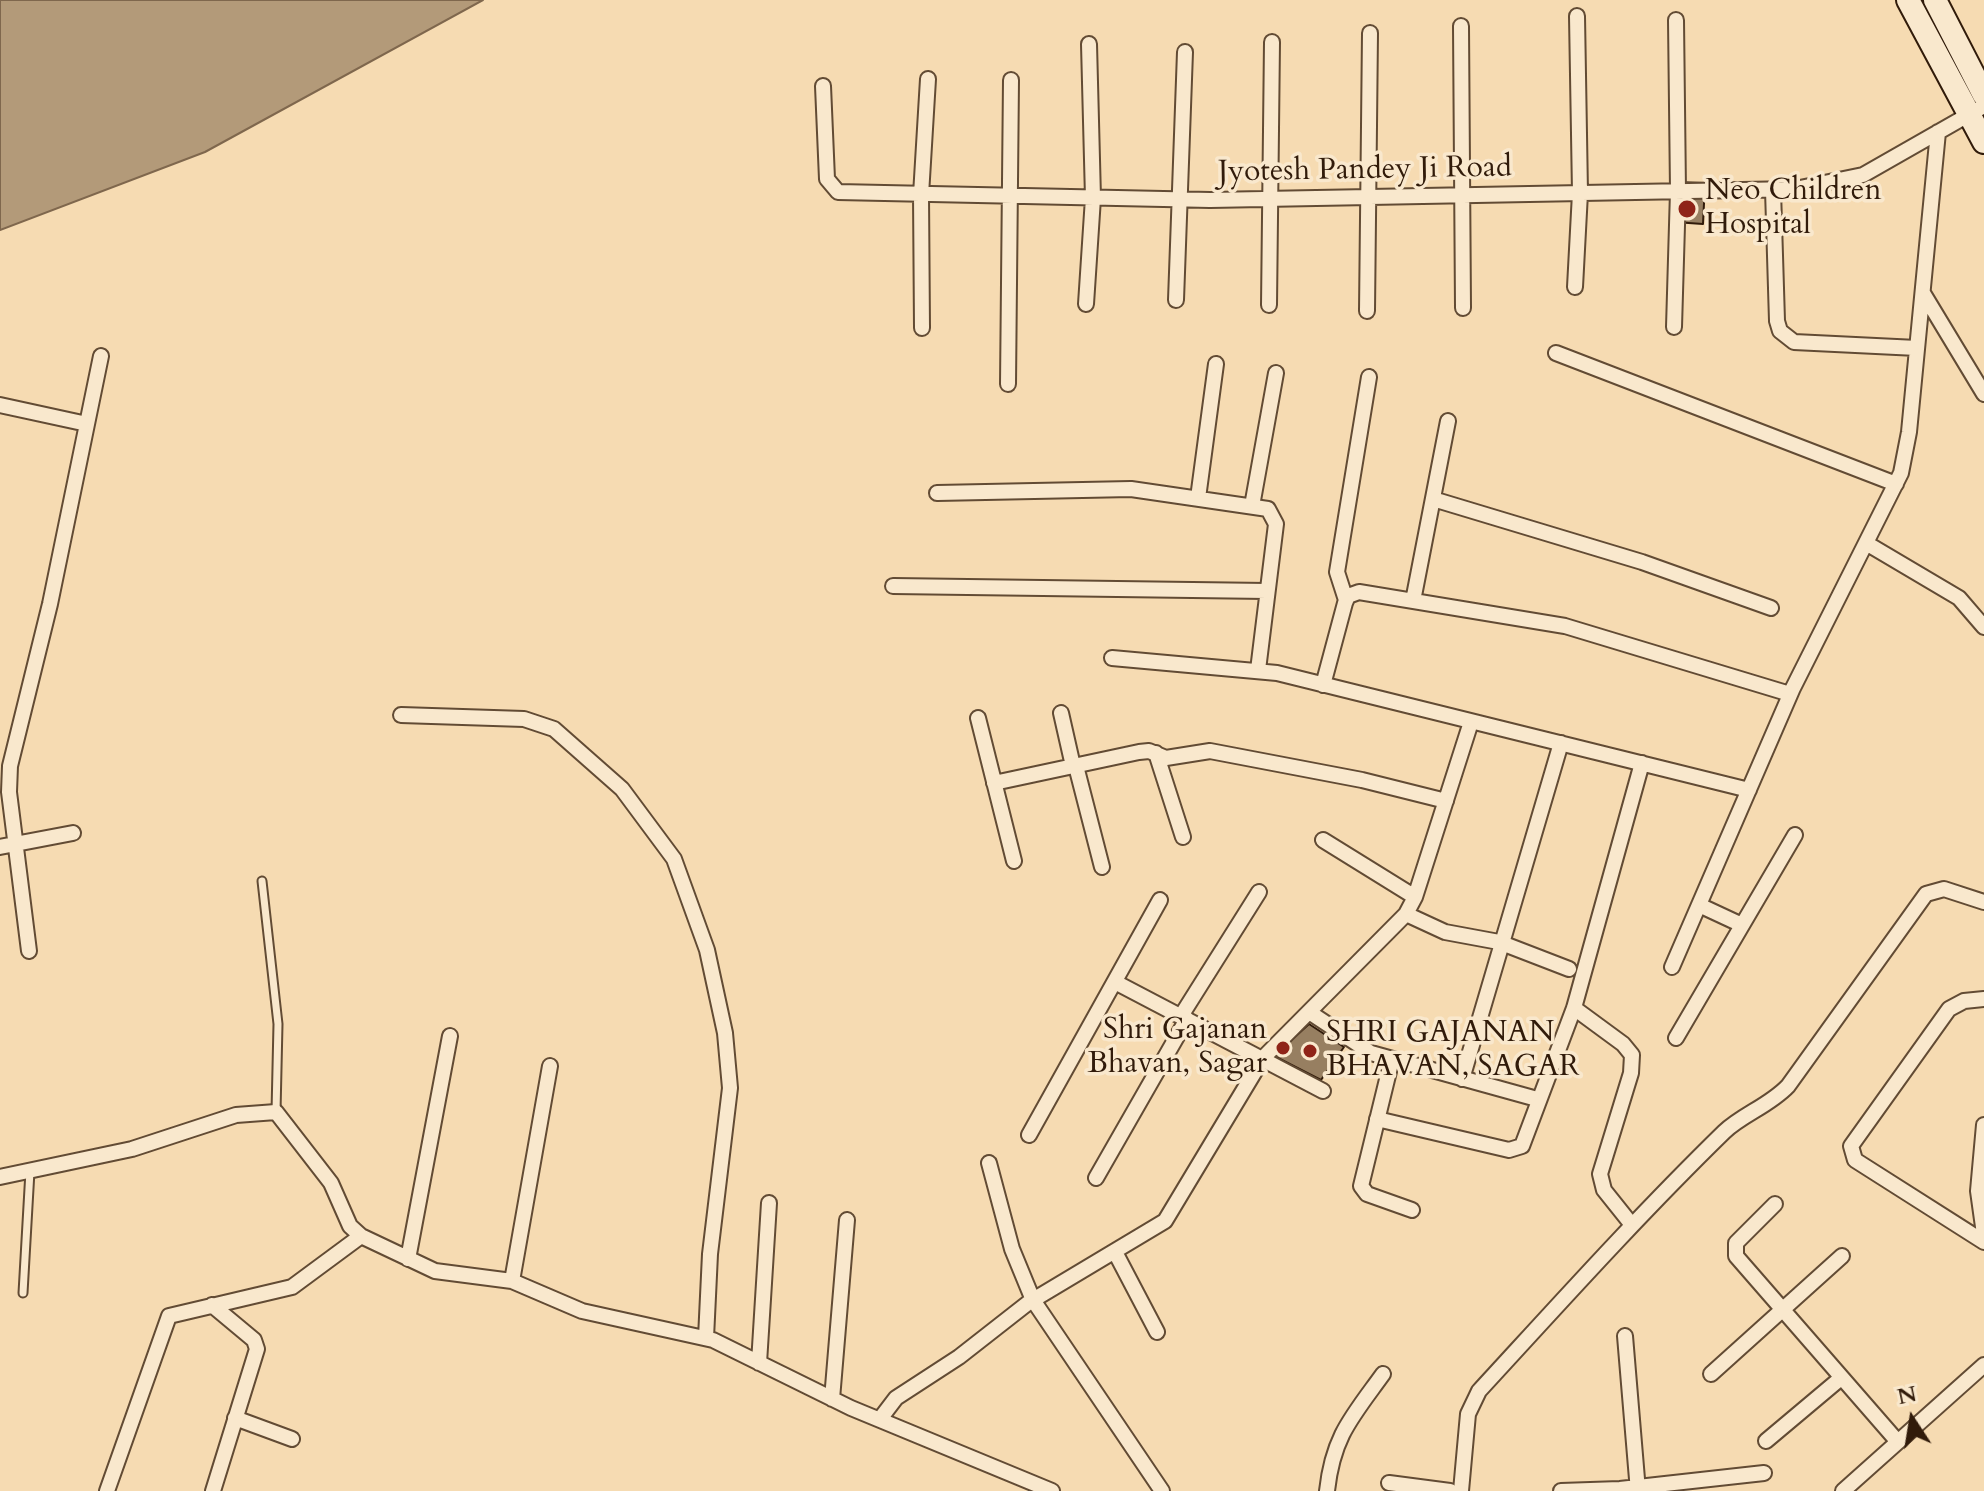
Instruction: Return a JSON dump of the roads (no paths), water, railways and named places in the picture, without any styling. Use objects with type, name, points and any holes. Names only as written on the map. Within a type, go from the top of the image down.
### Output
[{"type":"street","points":[[1908,0],[1980,125]]},
{"type":"street","points":[[1935,0],[1984,95]]},
{"type":"street","points":[[1575,287],[1580,193],[1577,16]]},
{"type":"street","points":[[1674,327],[1678,191],[1676,20]]},
{"type":"street","points":[[1461,26],[1463,308]]},
{"type":"street","points":[[1367,311],[1370,33]]},
{"type":"street","points":[[1269,305],[1272,42]]},
{"type":"street","points":[[1086,304],[1093,198],[1089,44]]},
{"type":"street","points":[[1176,300],[1185,52]]},
{"type":"street","points":[[922,328],[921,195],[928,79]]},
{"type":"street","points":[[1008,384],[1011,80]]},
{"type":"street","name":"Jyotesh Pandey Ji Road","points":[[823,86],[827,179],[831,188],[848,194],[1269,199],[1773,190],[1821,186],[1863,175],[1938,132],[1980,125]]},
{"type":"street","points":[[1672,967],[1790,694],[1896,484],[1906,453],[1938,132]]},
{"type":"street","points":[[1773,190],[1777,321],[1786,338],[1794,342],[1917,348]]},
{"type":"street","points":[[1923,293],[1984,394]]},
{"type":"street","points":[[1556,353],[1896,484]]},
{"type":"street","points":[[29,951],[9,792],[10,766],[50,604],[101,356]]},
{"type":"street","points":[[1198,498],[1216,364]]},
{"type":"street","points":[[1252,506],[1276,373]]},
{"type":"street","points":[[1323,685],[1346,600],[1337,572],[1369,377]]},
{"type":"street","points":[[0,405],[87,424]]},
{"type":"street","points":[[1413,601],[1448,421]]},
{"type":"street","points":[[937,493],[1131,489],[1268,509],[1275,518],[1258,670]]},
{"type":"street","points":[[1433,499],[1642,562],[1771,608]]},
{"type":"street","points":[[1866,543],[1959,598],[1982,618]]},
{"type":"street","points":[[893,586],[1267,591]]},
{"type":"street","points":[[1346,600],[1359,592],[1565,626],[1790,694]]},
{"type":"street","points":[[1112,658],[1258,670],[1749,790]]},
{"type":"street","points":[[1061,713],[1102,867]]},
{"type":"street","points":[[401,715],[524,719],[554,729],[622,789],[674,859],[707,950],[725,1033],[729,1075],[729,1101],[710,1254],[706,1338]]},
{"type":"street","points":[[978,718],[1014,861]]},
{"type":"street","points":[[880,1419],[903,1393],[959,1357],[1033,1300],[1154,1229],[1173,1212],[1247,1079],[1263,1058],[1406,914],[1415,897],[1471,722]]},
{"type":"street","points":[[1462,1079],[1561,743]]},
{"type":"street","points":[[994,783],[1139,752],[1156,753],[1166,758],[1210,751],[1362,780],[1446,801]]},
{"type":"street","points":[[1156,753],[1183,837]]},
{"type":"street","points":[[1377,1119],[1514,1150],[1522,1146],[1537,1099],[1574,1008],[1576,978],[1642,763]]},
{"type":"street","points":[[0,847],[73,833]]},
{"type":"street","points":[[1676,1038],[1795,835]]},
{"type":"street","points":[[1323,840],[1415,897]]},
{"type":"street","points":[[1461,1491],[1468,1414],[1479,1391],[1632,1225],[1727,1129],[1770,1102],[1788,1086],[1926,894],[1944,889],[1984,902]]},
{"type":"street","points":[[1096,1178],[1184,1017],[1259,892]]},
{"type":"street","points":[[1029,1135],[1160,900]]},
{"type":"street","points":[[1699,905],[1742,925]]},
{"type":"street","points":[[1406,914],[1445,932],[1576,978]]},
{"type":"street","points":[[1115,982],[1323,1091]]},
{"type":"street","points":[[1984,999],[1964,1001],[1949,1009],[1851,1146],[1855,1160],[1984,1242]]},
{"type":"street","points":[[1574,1008],[1623,1044],[1632,1055],[1631,1073],[1600,1174],[1604,1190],[1632,1225]]},
{"type":"street","points":[[1309,1012],[1362,1049],[1537,1099]]},
{"type":"street","points":[[408,1259],[450,1036]]},
{"type":"street","points":[[1392,1059],[1361,1186],[1367,1194],[1412,1210]]},
{"type":"street","points":[[512,1281],[550,1066]]},
{"type":"street","points":[[0,1177],[132,1149],[250,1112],[276,1112],[331,1183],[350,1226],[361,1236],[408,1259],[435,1271],[512,1281],[582,1311],[706,1338],[832,1399],[1052,1491]]},
{"type":"street","points":[[1984,1125],[1978,1209],[1984,1234]]},
{"type":"street","points":[[989,1163],[1012,1249],[1033,1300],[1162,1491]]},
{"type":"street","points":[[759,1363],[769,1203]]},
{"type":"street","points":[[1775,1204],[1736,1243],[1734,1250],[1740,1262],[1898,1442]]},
{"type":"street","points":[[832,1399],[847,1220]]},
{"type":"street","points":[[107,1491],[166,1322],[175,1313],[292,1287],[361,1236]]},
{"type":"street","points":[[1115,1252],[1157,1332]]},
{"type":"street","points":[[1711,1374],[1842,1256]]},
{"type":"street","points":[[212,1305],[256,1344],[213,1491]]},
{"type":"street","points":[[1625,1336],[1638,1489]]},
{"type":"street","points":[[1843,1491],[1984,1365]]},
{"type":"street","points":[[1327,1491],[1332,1451],[1340,1434],[1383,1374]]},
{"type":"street","points":[[1766,1441],[1841,1378]]},
{"type":"street","points":[[235,1418],[292,1439]]},
{"type":"street","points":[[1561,1491],[1721,1484],[1764,1473]]},
{"type":"street","points":[[1389,1483],[1450,1491]]},
{"type":"lane","points":[[262,881],[278,1024],[276,1112]]},
{"type":"lane","points":[[23,1293],[30,1171]]},
{"type":"place","name":"Neo Children Hospital","points":[[1687,209]]},
{"type":"place","name":"Shri Gajanan Bhavan, Sagar","points":[[1283,1048]]},
{"type":"place","name":"SHRI GAJANAN BHAVAN, SAGAR","points":[[1310,1051]]}]
